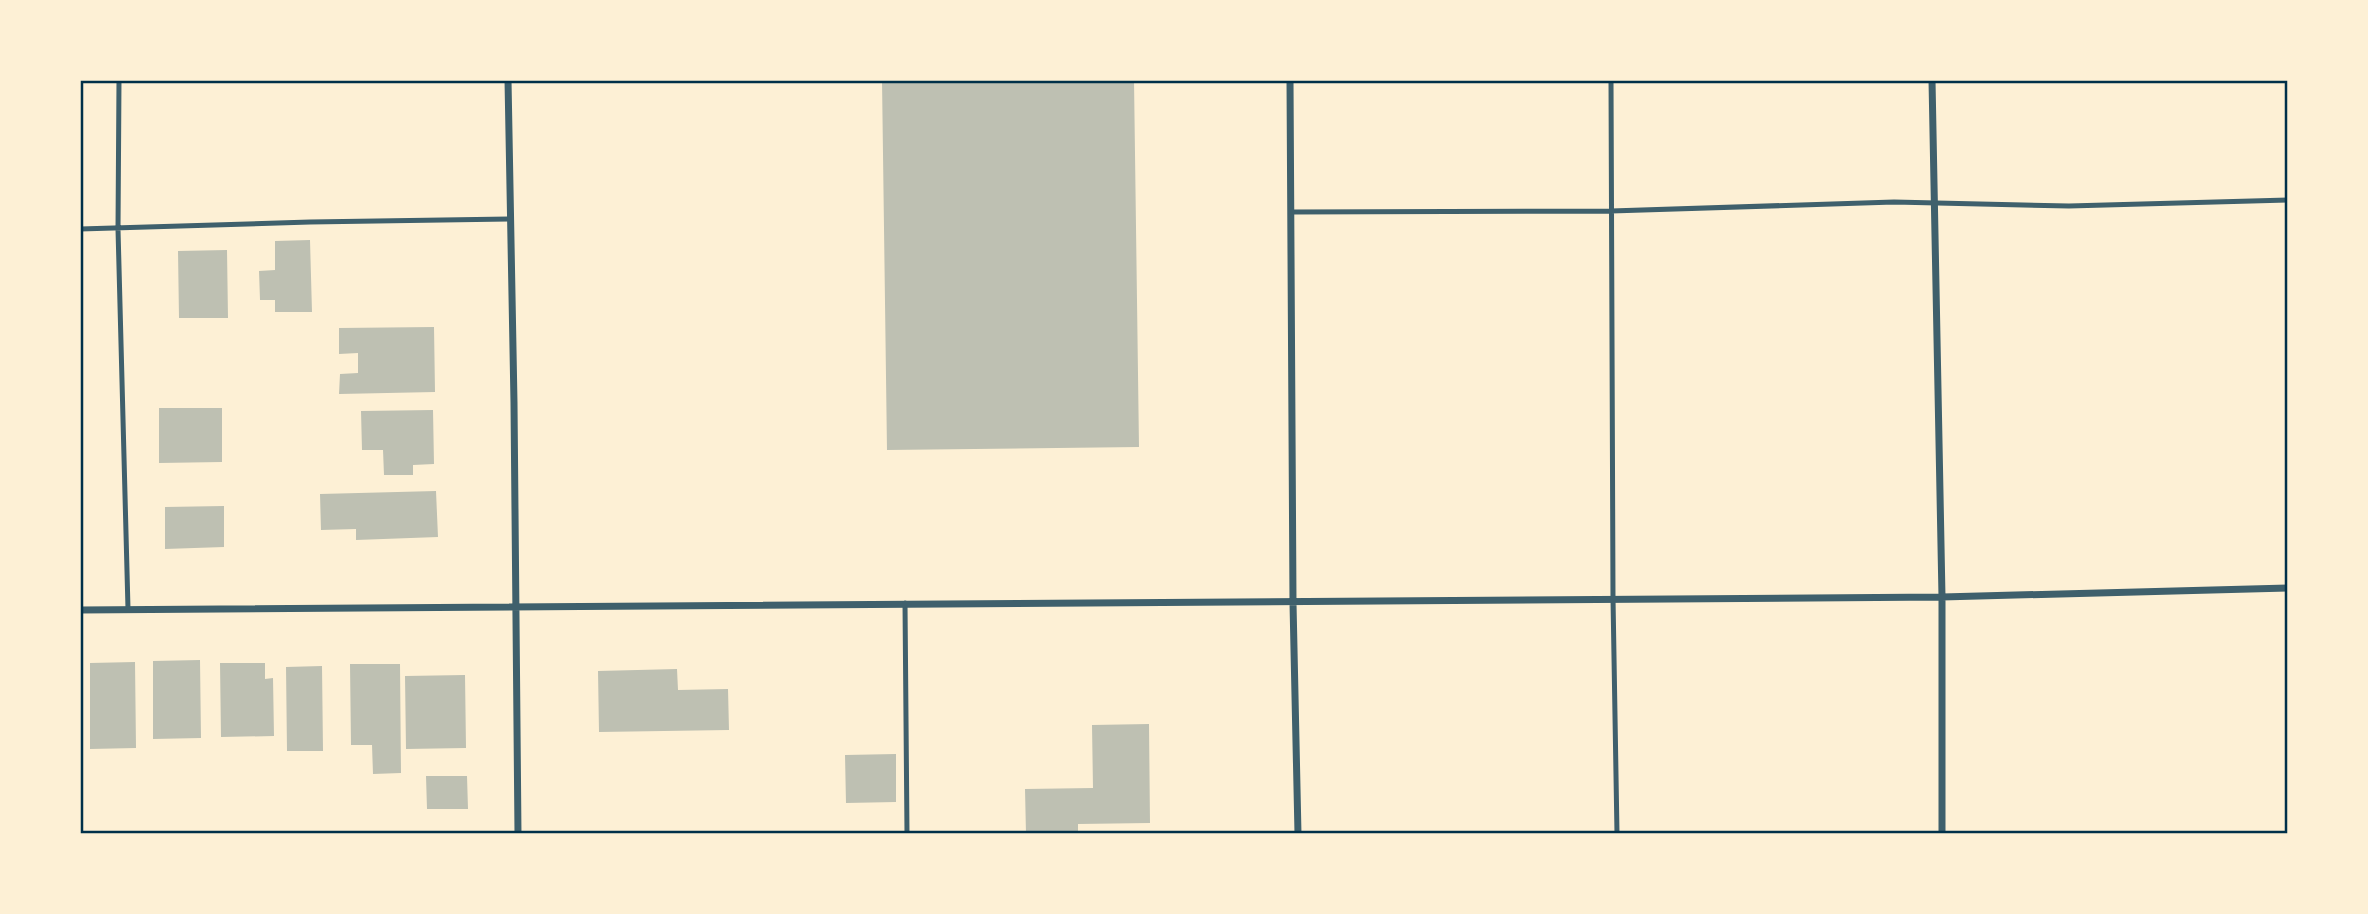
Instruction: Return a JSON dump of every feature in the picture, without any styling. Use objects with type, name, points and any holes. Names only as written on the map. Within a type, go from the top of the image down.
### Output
[{"type":"street","points":[[508,80],[518,834]]},
{"type":"street","points":[[1290,80],[1293,603],[1298,834]]},
{"type":"street","points":[[1933,80],[1942,597],[1942,834]]},
{"type":"street","points":[[80,610],[1942,597],[2287,588]]},
{"type":"lane","points":[[119,80],[118,229],[128,609]]},
{"type":"lane","points":[[1611,80],[1614,403],[1612,598],[1617,834]]},
{"type":"lane","points":[[1292,212],[1611,211],[1934,202],[2069,206],[2287,201]]},
{"type":"lane","points":[[80,229],[509,219]]},
{"type":"lane","points":[[905,603],[907,834]]},
{"type":"building","points":[[882,80],[1134,80],[1139,447],[887,450]]},
{"type":"building","points":[[310,240],[312,312],[275,312],[275,300],[260,300],[259,271],[275,270],[275,241]]},
{"type":"building","points":[[227,250],[228,318],[179,318],[178,251]]},
{"type":"building","points":[[434,327],[435,392],[339,394],[340,374],[358,373],[358,353],[339,354],[339,328]]},
{"type":"building","points":[[159,408],[222,408],[222,462],[159,463]]},
{"type":"building","points":[[433,410],[434,464],[413,465],[413,475],[384,475],[383,450],[362,450],[361,411]]},
{"type":"building","points":[[436,491],[438,537],[356,540],[356,529],[321,530],[320,494]]},
{"type":"building","points":[[224,506],[224,547],[165,549],[165,507]]},
{"type":"building","points":[[200,660],[201,738],[153,739],[153,661]]},
{"type":"building","points":[[135,662],[136,748],[90,749],[90,663]]},
{"type":"building","points":[[220,663],[265,663],[265,679],[273,678],[274,736],[221,737]]},
{"type":"building","points":[[350,664],[400,664],[401,773],[373,774],[372,745],[351,745]]},
{"type":"building","points":[[322,666],[323,751],[287,751],[286,667]]},
{"type":"building","points":[[677,669],[678,690],[728,689],[729,730],[599,732],[598,671]]},
{"type":"building","points":[[465,675],[466,748],[406,749],[405,676]]},
{"type":"building","points":[[1149,724],[1150,823],[1078,824],[1078,834],[1026,834],[1025,789],[1093,788],[1092,725]]},
{"type":"building","points":[[896,754],[896,802],[846,803],[845,755]]},
{"type":"building","points":[[426,776],[467,776],[468,809],[427,809]]}]
